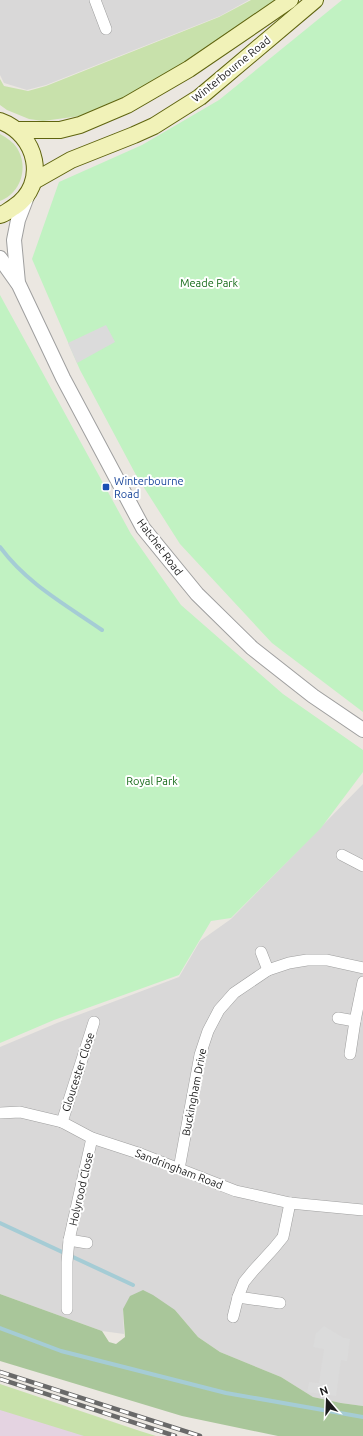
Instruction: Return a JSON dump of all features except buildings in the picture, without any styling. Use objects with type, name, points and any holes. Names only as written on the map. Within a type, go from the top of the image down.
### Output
[{"type":"main road","name":"Winterbourne Road","points":[[7,123],[60,130],[80,125],[128,105],[189,69],[290,0]]},
{"type":"main road","name":"Winterbourne Road","points":[[0,215],[22,202],[32,185],[71,160],[134,136],[154,126],[200,97],[315,0]]},
{"type":"main road","points":[[7,123],[30,145],[35,167],[32,185]]},
{"type":"street","points":[[95,0],[106,29]]},
{"type":"street","name":"Hatchet Road","points":[[19,285],[14,240],[18,220],[32,185]]},
{"type":"street","name":"Hatchet Road","points":[[0,258],[19,285],[63,378],[143,528],[197,594],[252,648],[313,696],[363,730]]},
{"type":"street","points":[[342,855],[363,866]]},
{"type":"street","points":[[261,952],[268,970]]},
{"type":"street","name":"Buckingham Drive","points":[[179,1169],[200,1055],[208,1031],[219,1010],[234,993],[268,970],[289,963],[307,960],[327,960],[363,968]]},
{"type":"street","points":[[350,1054],[363,982]]},
{"type":"street","points":[[338,1018],[355,1021]]},
{"type":"street","name":"Gloucester Close","points":[[62,1122],[94,1022]]},
{"type":"street","name":"Sandringham Road","points":[[0,1113],[20,1112],[62,1122],[92,1138],[141,1154],[236,1190],[290,1203],[363,1210]]},
{"type":"street","name":"Holyrood Close","points":[[67,1309],[67,1262],[69,1240],[92,1138]]},
{"type":"street","points":[[233,1316],[244,1282],[283,1237],[290,1203]]},
{"type":"street","name":"Holyrood Close","points":[[69,1240],[87,1244]]},
{"type":"street","points":[[238,1297],[280,1303]]},
{"type":"shaded area","points":[[0,0],[249,0],[220,16],[46,85],[27,90],[4,83],[0,75]]},
{"type":"shaded area","points":[[106,325],[115,342],[77,363],[68,343]]},
{"type":"shaded area","points":[[363,784],[363,1406],[313,1397],[281,1377],[220,1352],[198,1337],[175,1310],[123,1309],[124,1334],[102,1331],[0,1294],[0,1047],[57,1023],[179,977],[200,941],[231,919]]},
{"type":"shaded area","points":[[324,1326],[344,1338],[350,1339],[347,1361],[341,1360],[336,1396],[307,1392],[309,1382],[319,1383],[324,1349],[313,1347],[316,1333]]},
{"type":"shaded area","points":[[0,1389],[148,1436],[0,1436]]},
{"type":"green space","points":[[251,0],[278,0],[188,62],[109,105],[80,116],[43,121],[29,119],[7,110],[0,105],[0,79],[4,86],[28,91],[46,86],[219,17]]},
{"type":"green space","name":"Meade Park","points":[[342,0],[363,0],[363,712],[272,643],[180,544],[136,475],[80,370],[32,259],[59,182],[142,145],[219,100]]},
{"type":"green space","points":[[0,134],[10,140],[17,148],[21,155],[22,171],[18,186],[7,197],[0,201]]},
{"type":"green space","name":"Royal Park","points":[[0,295],[131,534],[181,605],[283,694],[363,750],[363,772],[321,828],[231,918],[211,921],[179,975],[54,1020],[0,1043]]},
{"type":"green space","points":[[143,1290],[175,1310],[198,1337],[220,1352],[281,1377],[313,1397],[363,1406],[363,1436],[278,1436],[182,1416],[0,1361],[0,1294],[102,1331],[109,1342],[116,1344],[125,1337],[123,1309],[130,1296]]},
{"type":"green space","points":[[0,1384],[156,1436],[84,1436],[0,1410]]},
{"type":"waterway","points":[[0,547],[22,572],[47,593],[102,630]]},
{"type":"waterway","points":[[0,1223],[133,1285]]},
{"type":"waterway","points":[[0,1328],[61,1351],[226,1393],[363,1417]]},
{"type":"railway","points":[[0,1372],[200,1436]]},
{"type":"railway","points":[[0,1379],[175,1436]]},
{"type":"place","name":"Winterbourne Road","points":[[106,487]]}]
